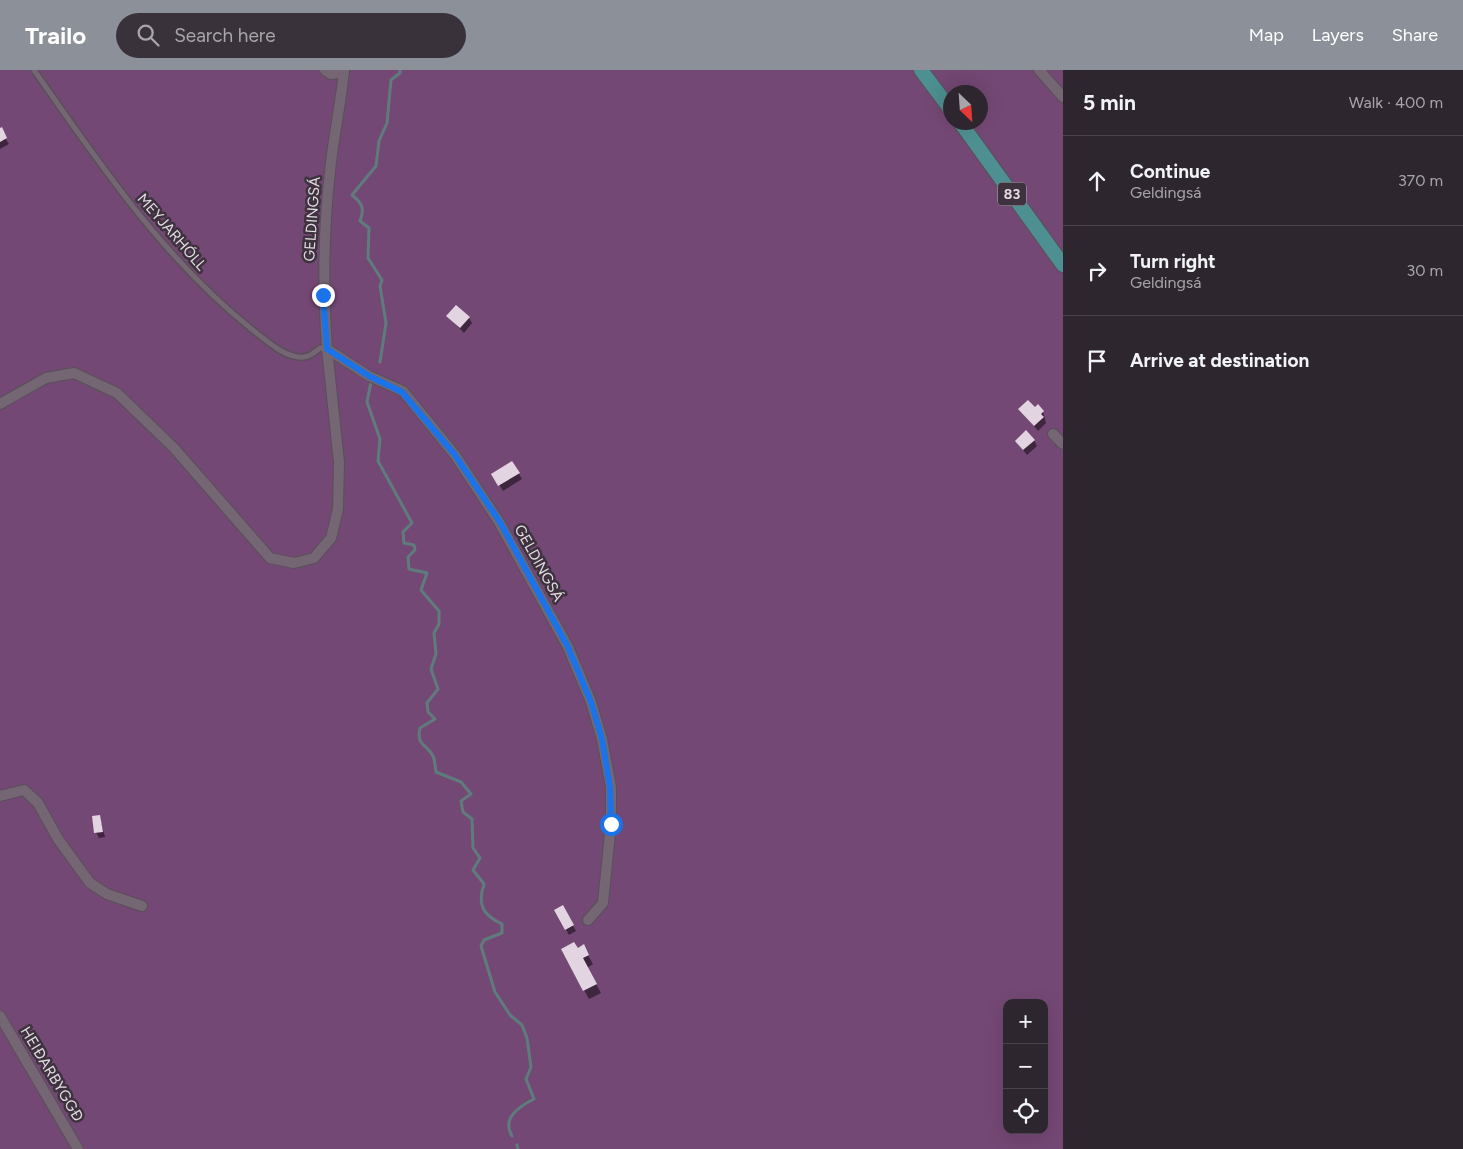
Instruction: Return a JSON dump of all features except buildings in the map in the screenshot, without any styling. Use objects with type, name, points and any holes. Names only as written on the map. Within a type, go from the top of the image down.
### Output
[{"type":"main road","points":[[921,70],[943,100]]},
{"type":"main road","name":"83","points":[[966,130],[1063,265]]},
{"type":"street","points":[[325,70],[331,74],[344,71]]},
{"type":"street","points":[[1039,70],[1061,92]]},
{"type":"street","name":"GELDINGSÁ","points":[[344,71],[330,171],[325,229],[323,295],[327,349],[369,376],[402,392],[455,455],[500,522],[568,647],[591,702],[602,739],[610,787],[611,824],[604,875],[603,903],[588,920]]},
{"type":"street","points":[[0,404],[46,378],[74,373],[117,393],[174,448],[270,558],[294,562],[314,558],[331,538],[338,509],[339,462],[327,349]]},
{"type":"street","points":[[1053,434],[1063,444]]},
{"type":"street","points":[[0,796],[24,790],[38,803],[58,839],[90,883],[107,894],[142,906]]},
{"type":"street","name":"HEIÐARBYGGÐ","points":[[0,1016],[78,1149]]},
{"type":"lane","name":"MEYJARHÓLL","points":[[34,70],[137,212],[183,268],[274,347],[302,357],[311,355],[320,348],[327,349]]},
{"type":"shaded area","points":[[0,70],[1063,70],[1063,1149],[0,1149]]},
{"type":"waterway","points":[[380,362],[386,323],[380,286],[382,280],[368,258],[369,228],[360,221],[362,206],[352,195],[376,166],[379,141],[387,123],[391,80],[400,73],[400,70]]},
{"type":"waterway","points":[[371,382],[367,402],[380,439],[378,461],[412,523],[403,532],[404,543],[414,545],[415,550],[408,557],[409,569],[427,573],[421,590],[439,611],[439,624],[434,633],[436,654],[431,669],[438,689],[427,703],[428,712],[435,719],[420,728],[419,734],[421,742],[433,756],[436,772],[461,782],[471,794],[461,801],[463,812],[472,819],[473,848],[480,858],[473,870],[484,884],[481,898],[483,908],[490,917],[502,924],[502,933],[484,940],[481,946],[495,992],[510,1015],[522,1025],[527,1038],[531,1067],[526,1079],[534,1099],[523,1105],[510,1118],[509,1130],[512,1136]]},
{"type":"waterway","points":[[517,1145],[518,1149]]},
{"type":"route","points":[[323,295],[327,349],[335,352],[349,364],[369,376],[402,392],[413,403],[455,455],[500,522],[568,647],[591,702],[602,739],[610,787],[611,824]]}]
